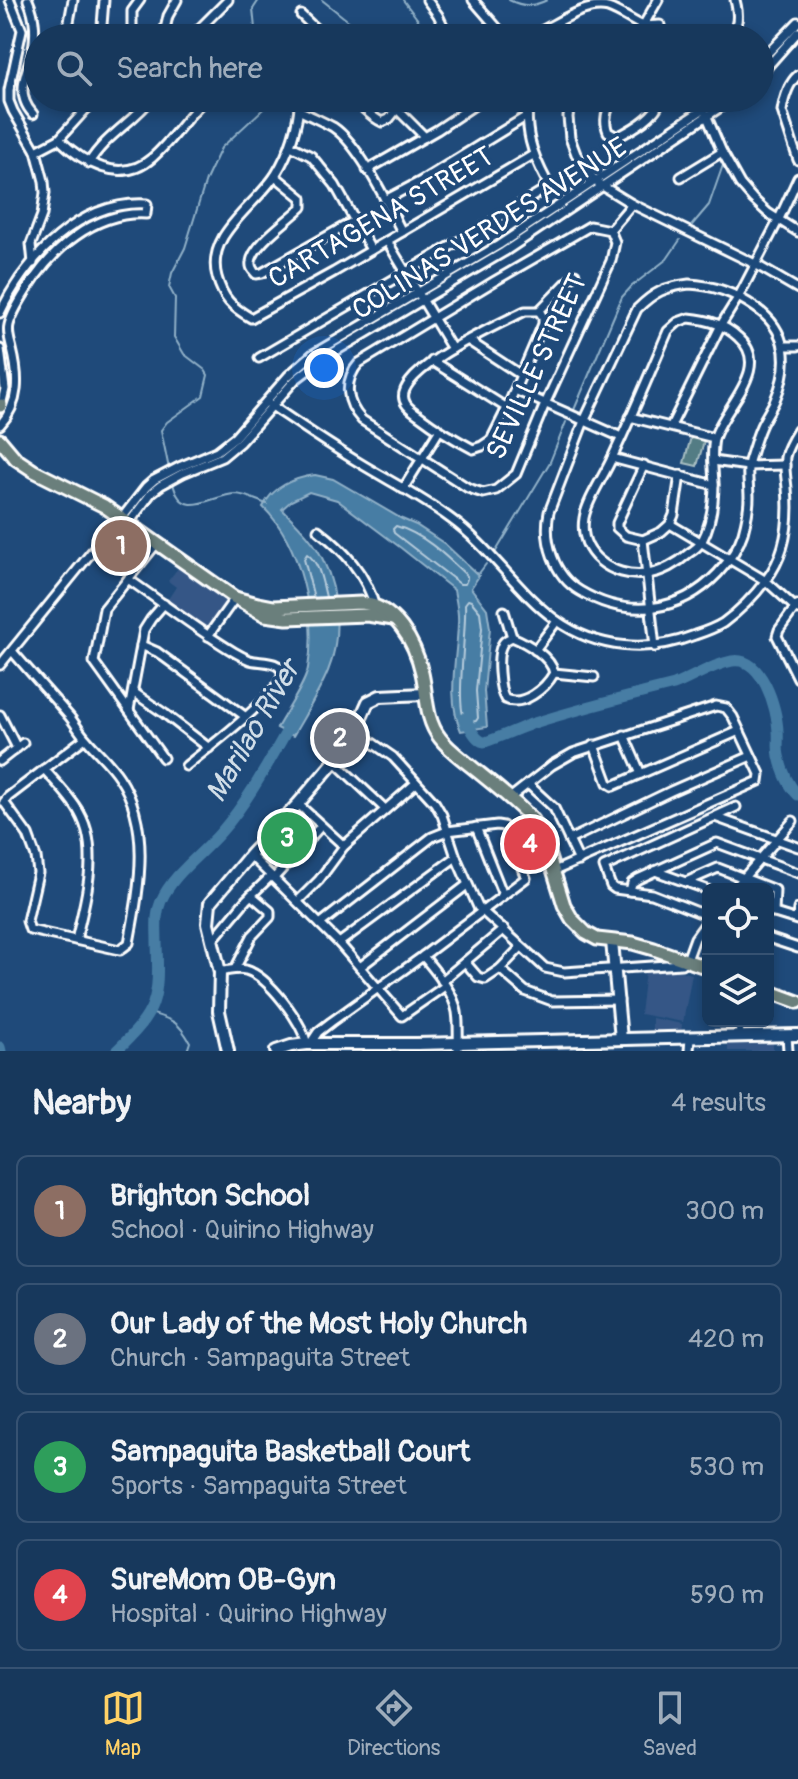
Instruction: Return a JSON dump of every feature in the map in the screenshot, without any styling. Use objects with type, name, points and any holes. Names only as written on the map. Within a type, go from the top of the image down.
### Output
[{"type":"main road","points":[[0,440],[16,459],[34,471],[104,506],[235,598],[271,617],[305,612],[375,610],[395,620],[405,632],[417,657],[430,717],[438,736],[523,809],[539,828],[552,872],[572,919],[592,936],[633,943],[702,966]]},
{"type":"main road","points":[[774,993],[798,1002]]},
{"type":"street","points":[[10,0],[22,30],[9,101],[36,151],[45,193],[39,226],[31,244],[33,263],[41,270]]},
{"type":"street","points":[[28,0],[34,24]]},
{"type":"street","points":[[69,24],[73,0]]},
{"type":"street","points":[[102,24],[104,0]]},
{"type":"street","points":[[131,0],[132,24]]},
{"type":"street","points":[[132,11],[140,0]]},
{"type":"street","points":[[166,24],[177,0]]},
{"type":"street","points":[[204,24],[228,0]]},
{"type":"street","points":[[427,0],[442,24]]},
{"type":"street","points":[[473,0],[494,24]]},
{"type":"street","points":[[644,24],[658,0]]},
{"type":"street","points":[[735,0],[737,24]]},
{"type":"street","points":[[557,24],[589,7],[608,8],[639,24]]},
{"type":"street","points":[[301,15],[310,24]]},
{"type":"street","points":[[774,47],[798,22]]},
{"type":"street","points":[[774,59],[798,32]]},
{"type":"street","points":[[798,75],[792,80],[782,111],[798,160]]},
{"type":"street","points":[[36,151],[59,139],[83,112]]},
{"type":"street","points":[[89,163],[104,143],[139,112]]},
{"type":"street","points":[[59,139],[74,154],[99,168],[135,168],[159,151],[194,112]]},
{"type":"street","points":[[299,112],[291,146],[275,176],[302,198],[302,207],[257,249],[251,262],[253,271],[262,273],[354,221]]},
{"type":"street","points":[[303,112],[335,128],[350,144],[402,232]]},
{"type":"street","points":[[369,112],[382,122],[395,112]]},
{"type":"street","points":[[400,112],[425,137]]},
{"type":"street","points":[[367,170],[463,112]]},
{"type":"street","points":[[259,358],[542,191],[547,182],[533,155],[527,112]]},
{"type":"street","points":[[569,112],[570,138],[576,154],[599,184],[798,289]]},
{"type":"street","points":[[608,112],[605,123],[608,132],[616,137],[655,112]]},
{"type":"street","points":[[706,113],[722,152],[740,184],[778,221],[798,232]]},
{"type":"street","name":"COLINAS VERDES AVENUE","points":[[0,665],[123,519],[146,487],[184,469],[222,457],[269,404],[288,376],[313,354],[419,297],[706,113]]},
{"type":"street","points":[[385,200],[527,116]]},
{"type":"street","points":[[291,146],[311,156],[335,185],[371,250]]},
{"type":"street","points":[[681,177],[722,152]]},
{"type":"street","name":"CARTAGENA STREET","points":[[275,176],[224,237],[218,246],[214,266],[220,290],[234,308],[251,318],[533,155]]},
{"type":"street","points":[[671,426],[798,179]]},
{"type":"street","points":[[0,313],[33,263],[59,235],[102,210],[147,204],[146,214],[110,218],[86,229],[41,270],[4,330],[16,369],[17,387],[11,410],[0,425]]},
{"type":"street","points":[[610,230],[632,204]]},
{"type":"street","points":[[39,226],[46,234],[53,237],[59,235]]},
{"type":"street","name":"SEVILLE STREET","points":[[590,226],[610,230],[615,242],[611,261],[516,474],[496,490],[483,493],[468,488],[354,412],[348,392],[351,374],[359,363],[590,226]]},
{"type":"street","points":[[387,241],[452,349]]},
{"type":"street","points":[[539,311],[543,324],[491,440],[473,449],[439,431],[406,405],[403,396],[406,385],[432,361],[525,311],[539,311],[575,274]]},
{"type":"street","points":[[705,285],[739,296],[760,311],[776,326],[783,346],[785,369],[748,466],[749,502],[743,533],[731,560],[708,584],[682,601],[651,609],[602,603],[571,586],[557,567],[551,552],[546,526],[549,512],[584,421],[637,309],[651,295],[672,286],[705,285]]},
{"type":"street","points":[[689,318],[705,319],[721,325],[741,339],[751,362],[741,392],[714,438],[714,485],[709,522],[702,541],[677,562],[647,574],[621,572],[591,554],[585,539],[585,512],[668,331],[689,318]]},
{"type":"street","points":[[469,341],[521,375]]},
{"type":"street","points":[[783,346],[798,346]]},
{"type":"street","points":[[0,349],[5,372],[5,389],[0,406]]},
{"type":"street","points":[[432,361],[507,408]]},
{"type":"street","points":[[515,390],[621,437]]},
{"type":"street","points":[[269,404],[451,519],[557,621],[583,635],[622,647],[655,647],[675,643],[722,623],[766,581],[778,563],[788,528],[785,465],[787,451],[798,430]]},
{"type":"street","points":[[630,417],[714,438]]},
{"type":"street","points":[[403,489],[439,431]]},
{"type":"street","points":[[612,458],[714,485]]},
{"type":"street","points":[[713,461],[748,466],[785,465]]},
{"type":"street","points":[[644,465],[617,523],[617,528],[626,536],[643,540],[670,524],[680,475]]},
{"type":"street","points":[[670,524],[766,581],[797,606],[777,636],[798,678]]},
{"type":"street","points":[[318,530],[350,559],[364,579],[375,610]]},
{"type":"street","points":[[643,540],[655,647]]},
{"type":"street","points":[[157,543],[104,609],[94,662],[163,758]]},
{"type":"street","points":[[128,579],[208,636],[244,657],[280,668],[282,676],[273,690],[246,717],[186,766]]},
{"type":"street","points":[[208,636],[235,598]]},
{"type":"street","points":[[129,710],[147,625],[164,604]]},
{"type":"street","points":[[504,611],[512,637],[551,663],[554,673]]},
{"type":"street","points":[[535,650],[557,621]]},
{"type":"street","points":[[512,637],[500,649],[500,689],[505,699],[522,701],[547,683],[554,673]]},
{"type":"street","points":[[141,645],[157,652],[246,717]]},
{"type":"street","points":[[12,651],[108,762],[134,806],[139,834],[140,879],[127,946],[116,950],[34,931],[29,927],[27,921],[38,873],[36,857],[28,835],[4,802],[85,738]]},
{"type":"street","points":[[554,673],[594,677]]},
{"type":"street","points":[[133,692],[209,748]]},
{"type":"street","points":[[228,1051],[219,1011],[220,972],[208,923],[210,903],[335,762],[346,748],[368,702],[380,696],[425,694]]},
{"type":"street","points":[[510,798],[562,758],[716,706],[726,708],[761,779],[552,872]]},
{"type":"street","points":[[0,715],[20,746],[0,761]]},
{"type":"street","points":[[355,731],[393,757],[435,803],[474,902],[545,968],[557,972],[678,965],[687,960],[702,927]]},
{"type":"street","points":[[594,745],[609,785],[617,785],[739,731]]},
{"type":"street","points":[[624,735],[641,774]]},
{"type":"street","points":[[569,840],[751,756]]},
{"type":"street","points":[[335,762],[385,809]]},
{"type":"street","points":[[44,769],[80,813],[88,838],[89,868],[76,940]]},
{"type":"street","points":[[298,901],[319,880],[344,846],[416,783]]},
{"type":"street","points":[[528,784],[554,808],[579,861]]},
{"type":"street","points":[[298,804],[344,846]]},
{"type":"street","points":[[702,915],[652,894],[613,888],[604,867],[736,807]]},
{"type":"street","points":[[715,817],[798,847]]},
{"type":"street","points":[[739,883],[793,821]]},
{"type":"street","points":[[212,941],[251,895],[321,826]]},
{"type":"street","points":[[309,1044],[324,1027],[526,878],[503,826],[447,831],[424,843],[320,924]]},
{"type":"street","points":[[476,827],[503,895]]},
{"type":"street","points":[[630,891],[635,881],[717,843],[798,873]]},
{"type":"street","points":[[250,855],[339,943],[402,1016],[504,929]]},
{"type":"street","points":[[339,943],[456,857]]},
{"type":"street","points":[[686,882],[718,868],[757,883]]},
{"type":"street","points":[[655,871],[702,888]]},
{"type":"street","points":[[360,967],[467,885]]},
{"type":"street","points":[[235,969],[252,936],[270,917],[270,911],[251,895]]},
{"type":"street","points":[[774,913],[797,920],[798,909]]},
{"type":"street","points":[[774,940],[798,948]]},
{"type":"street","points":[[612,941],[619,1000],[618,1043]]},
{"type":"street","points":[[465,962],[482,980],[500,969],[521,947]]},
{"type":"street","points":[[423,956],[452,996],[457,1012],[458,1047]]},
{"type":"street","points":[[220,972],[242,969],[268,985],[296,1020],[309,1044]]},
{"type":"street","points":[[500,969],[520,988],[552,1001],[619,1000]]},
{"type":"street","points":[[739,1027],[740,1036]]},
{"type":"street","points":[[276,1051],[309,1044],[323,1048],[577,1045],[792,1035],[788,1051]]},
{"type":"street","points":[[689,1051],[690,1038]]},
{"type":"shaded area","points":[[119,524],[142,541],[131,556],[124,551],[108,571],[93,559]]},
{"type":"shaded area","points":[[178,568],[231,603],[209,632],[166,602],[176,587],[168,581]]},
{"type":"shaded area","points":[[675,970],[692,974],[683,1022],[640,1014],[645,971]]},
{"type":"shaded area","points":[[652,1018],[682,1024],[681,1035],[652,1036]]},
{"type":"shaded area","points":[[773,1043],[773,1051],[728,1051],[728,1044]]},
{"type":"green space","points":[[691,437],[704,441],[697,466],[684,463]]},
{"type":"green space","points":[[290,820],[304,834],[284,855],[270,841]]},
{"type":"water","points":[[315,475],[333,479],[416,525],[445,544],[479,576],[471,588],[487,609],[490,628],[484,691],[487,727],[461,731],[457,718],[453,691],[458,619],[454,590],[337,500],[309,492],[282,509],[311,540],[329,574],[335,601],[335,645],[324,679],[293,736],[277,728],[308,668],[310,627],[308,604],[296,561],[276,522],[263,507],[272,494],[284,485]]},
{"type":"waterway","points":[[255,24],[253,9],[259,0]]},
{"type":"waterway","points":[[322,0],[352,24]]},
{"type":"waterway","points":[[403,0],[421,24]]},
{"type":"waterway","points":[[509,0],[528,5],[547,0]]},
{"type":"waterway","points":[[169,469],[161,430],[167,422],[203,396],[208,375],[184,354],[174,337],[175,298],[169,287],[172,273],[185,248],[206,180],[221,148],[260,112]]},
{"type":"waterway","points":[[692,225],[709,205],[723,165]]},
{"type":"waterway","points":[[574,410],[622,297],[667,259],[680,240]]},
{"type":"waterway","points":[[495,553],[550,462],[566,422]]},
{"type":"waterway","points":[[173,483],[177,495],[183,502],[191,504],[236,494],[267,504]]},
{"type":"waterway","points":[[477,576],[486,564]]},
{"type":"waterway","name":"Marilao River","points":[[466,718],[475,736],[484,742],[531,724],[674,685],[724,663],[743,662],[759,675],[771,697],[777,721],[780,761],[788,782],[798,795]]},
{"type":"waterway","name":"Marilao River","points":[[116,1051],[140,1025],[153,1003],[157,978],[157,917],[166,891],[232,819],[293,720]]},
{"type":"waterway","points":[[150,1013],[178,1025],[190,1042],[187,1051]]},
{"type":"waterway","name":"Marilao River","points":[[0,1047],[1,1051]]},
{"type":"place","name":"Brighton School","points":[[121,546]]},
{"type":"place","name":"Our Lady of the Most Holy Church","points":[[340,738]]},
{"type":"place","name":"Sampaguita Basketball Court","points":[[287,838]]},
{"type":"place","name":"SureMom OB-Gyn","points":[[530,844]]}]
